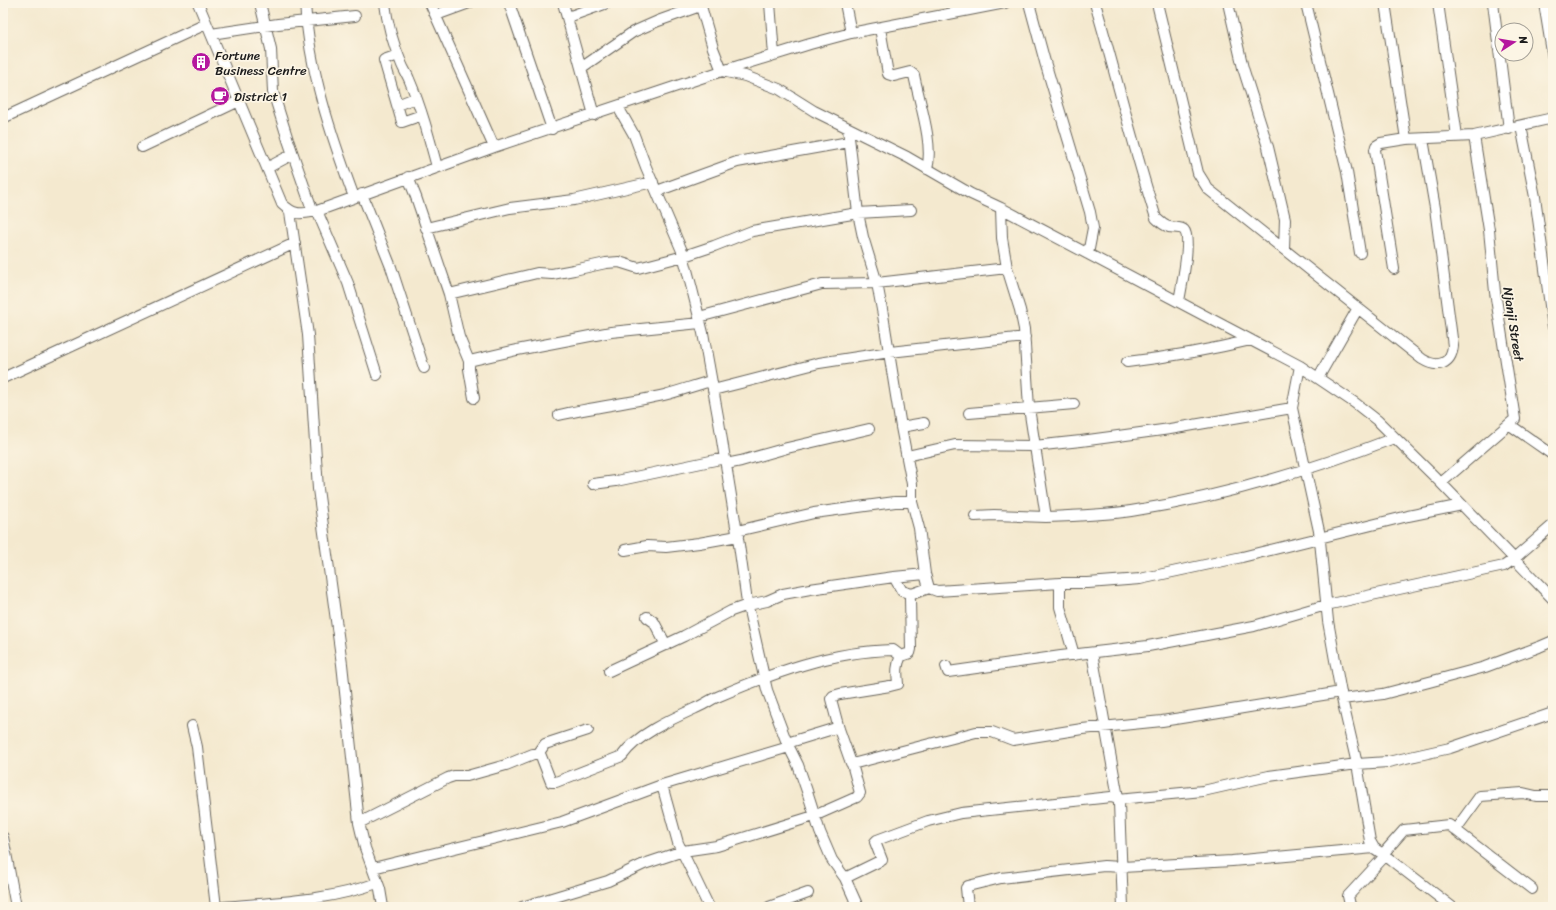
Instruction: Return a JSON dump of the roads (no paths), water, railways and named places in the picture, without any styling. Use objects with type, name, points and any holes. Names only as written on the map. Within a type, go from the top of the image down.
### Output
[{"type":"street","points":[[198,3],[282,204],[290,212],[302,214],[358,196],[494,147],[774,55],[851,33],[1005,3]]},
{"type":"street","points":[[260,3],[271,49],[273,92],[293,154],[315,211],[348,283],[377,375]]},
{"type":"street","points":[[305,3],[306,21],[317,85],[335,144],[391,267],[424,368]]},
{"type":"street","points":[[385,3],[386,16],[398,55],[422,115],[437,167]]},
{"type":"street","points":[[430,3],[494,147]]},
{"type":"street","points":[[436,15],[469,3]]},
{"type":"street","points":[[510,3],[552,129]]},
{"type":"street","points":[[563,3],[594,115]]},
{"type":"street","points":[[568,17],[607,3]]},
{"type":"street","points":[[770,3],[774,55]]},
{"type":"street","points":[[846,3],[851,33]]},
{"type":"street","points":[[1029,3],[1090,212],[1092,228],[1088,254]]},
{"type":"street","points":[[1095,3],[1156,218],[1162,224],[1182,228],[1187,236],[1185,267],[1179,301]]},
{"type":"street","points":[[1157,3],[1198,173],[1208,190],[1429,364],[1437,365],[1447,361],[1452,355],[1453,346],[1435,208],[1423,139]]},
{"type":"street","points":[[1228,3],[1243,68],[1268,147],[1285,219],[1284,250]]},
{"type":"street","points":[[1306,3],[1347,172],[1360,253]]},
{"type":"street","points":[[1385,3],[1406,139]]},
{"type":"street","points":[[1438,3],[1457,136]]},
{"type":"street","points":[[1493,3],[1509,129]]},
{"type":"street","points":[[1544,3],[1553,58]]},
{"type":"street","points":[[581,68],[634,32],[700,4],[722,71]]},
{"type":"street","points":[[211,34],[278,24],[355,16]]},
{"type":"street","points":[[3,118],[206,24]]},
{"type":"street","points":[[880,28],[888,74],[894,76],[910,72],[914,75],[927,137],[929,161],[927,169]]},
{"type":"street","points":[[398,55],[384,60],[402,122],[422,115]]},
{"type":"street","points":[[722,71],[745,76],[778,89],[814,111],[907,157],[971,194],[1001,208],[1179,301],[1300,366],[1378,421],[1441,483],[1553,599]]},
{"type":"street","points":[[397,105],[415,98]]},
{"type":"street","points":[[142,147],[239,101]]},
{"type":"street","points":[[618,107],[634,135],[684,256],[700,320],[726,461],[748,605],[768,690],[788,745],[805,785],[820,832],[832,860],[845,878],[858,907]]},
{"type":"street","points":[[1394,269],[1375,150],[1376,146],[1381,143],[1406,139],[1474,136],[1553,118]]},
{"type":"street","points":[[1522,126],[1535,197],[1553,327]]},
{"type":"street","points":[[848,129],[858,213],[863,237],[877,283],[912,484],[912,502],[919,528],[925,574],[929,588]]},
{"type":"street","name":"Njanji Street","points":[[1474,136],[1489,230],[1495,292],[1515,413],[1515,419],[1510,424]]},
{"type":"street","points":[[426,228],[510,208],[574,200],[655,186],[737,162],[849,142]]},
{"type":"street","points":[[267,168],[293,154]]},
{"type":"street","points":[[408,177],[448,294],[459,337],[469,361],[468,368],[474,398]]},
{"type":"street","points":[[1001,208],[1002,238],[1007,268],[1020,310],[1025,337],[1029,408],[1046,517]]},
{"type":"street","points":[[448,294],[537,273],[559,273],[606,263],[619,262],[638,268],[684,256],[752,231],[858,213],[911,210]]},
{"type":"street","points":[[290,212],[308,336],[318,489],[342,664],[359,824],[365,848],[378,883],[383,907]]},
{"type":"street","points":[[3,378],[295,243]]},
{"type":"street","points":[[469,361],[611,332],[650,327],[673,327],[822,284],[877,283],[1007,268]]},
{"type":"street","points":[[1318,378],[1358,308]]},
{"type":"street","points":[[558,415],[582,409],[665,395],[818,363],[890,352],[1025,337]]},
{"type":"street","points":[[1127,362],[1204,351],[1251,340]]},
{"type":"street","points":[[1300,366],[1292,408],[1320,538],[1326,605],[1341,695],[1357,764],[1370,841],[1374,848],[1452,907]]},
{"type":"street","points":[[969,413],[1074,404]]},
{"type":"street","points":[[907,456],[955,445],[1034,446],[1081,441],[1170,429],[1292,408]]},
{"type":"street","points":[[901,427],[924,423]]},
{"type":"street","points":[[1441,483],[1510,424],[1553,456]]},
{"type":"street","points":[[593,484],[726,461],[741,461],[787,448],[870,429]]},
{"type":"street","points":[[975,516],[994,515],[1046,517],[1100,514],[1173,503],[1228,491],[1305,470],[1394,438]]},
{"type":"street","points":[[626,550],[647,546],[666,547],[699,543],[814,513],[895,502],[912,502]]},
{"type":"street","points":[[894,577],[902,591],[912,594],[929,588],[937,590],[1140,579],[1242,557],[1408,516],[1462,505]]},
{"type":"street","points":[[946,666],[948,672],[1148,646],[1254,626],[1326,605],[1504,566],[1553,525]]},
{"type":"street","points":[[609,671],[684,636],[731,611],[748,605],[767,601],[783,594],[894,577],[925,574]]},
{"type":"street","points":[[1060,583],[1060,607],[1074,655]]},
{"type":"street","points":[[522,907],[608,881],[644,864],[683,851],[709,848],[814,816],[860,795],[852,764],[839,729],[831,699],[833,696],[840,694],[898,684],[897,663],[901,656],[910,653],[911,649],[910,601],[912,594]]},
{"type":"street","points":[[647,617],[654,622],[666,644]]},
{"type":"street","points":[[852,764],[976,732],[992,732],[1013,740],[1105,726],[1213,714],[1341,695],[1383,694],[1485,667],[1553,641]]},
{"type":"street","points":[[538,754],[541,756],[550,782],[556,782],[622,756],[636,741],[679,715],[715,698],[792,668],[844,654],[893,650],[901,656]]},
{"type":"street","points":[[1092,653],[1118,799],[1123,907]]},
{"type":"street","points":[[845,878],[882,860],[875,842],[876,840],[928,821],[961,813],[1111,797],[1118,799],[1202,791],[1269,776],[1357,764],[1388,762],[1450,748],[1553,713]]},
{"type":"street","points":[[192,726],[197,747],[216,907]]},
{"type":"street","points":[[373,868],[562,822],[662,784],[788,745],[836,728],[839,729]]},
{"type":"street","points":[[538,754],[545,744],[588,730]]},
{"type":"street","points":[[359,824],[448,778],[454,776],[467,776],[506,765],[533,754],[538,754]]},
{"type":"street","points":[[662,784],[678,842],[709,907]]},
{"type":"street","points":[[1456,829],[1480,796],[1523,793],[1536,796],[1553,796]]},
{"type":"street","points":[[1352,907],[1348,896],[1404,830],[1445,825],[1449,825],[1456,829],[1532,890]]},
{"type":"street","points":[[3,837],[16,907]]},
{"type":"street","points":[[968,907],[966,888],[969,884],[1027,875],[1104,866],[1122,867],[1232,861],[1374,848]]},
{"type":"street","points":[[223,907],[327,897],[359,890],[378,883]]},
{"type":"street","points":[[770,907],[808,893]]},
{"type":"place","name":"Fortune Business Centre","points":[[201,62]]},
{"type":"place","name":"District 1","points":[[220,96]]}]
